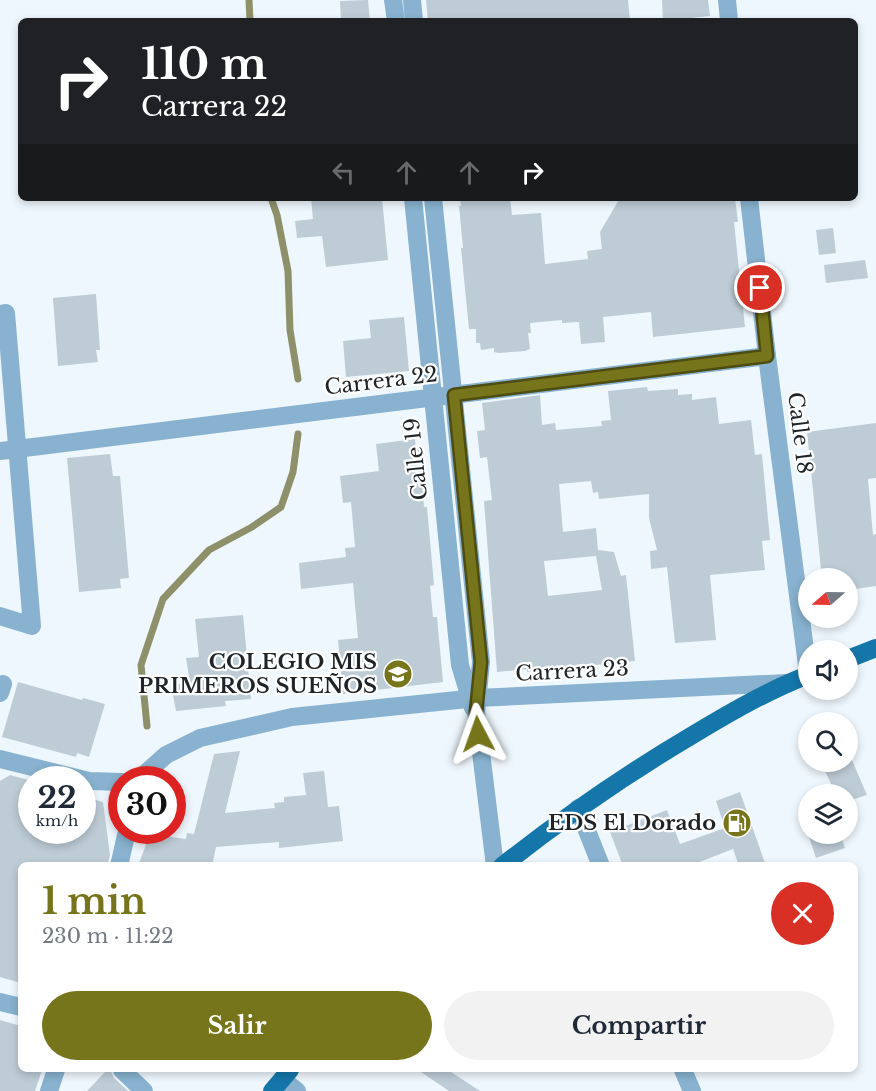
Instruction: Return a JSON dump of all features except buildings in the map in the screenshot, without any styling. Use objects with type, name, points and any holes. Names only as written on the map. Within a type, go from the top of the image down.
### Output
[{"type":"main road","points":[[858,655],[876,648]]},
{"type":"main road","name":"Carrera 23","points":[[787,683],[798,678]]},
{"type":"main road","points":[[507,862],[578,808],[651,760],[787,683]]},
{"type":"street","points":[[393,0],[396,18]]},
{"type":"street","points":[[412,0],[414,18]]},
{"type":"street","points":[[727,0],[729,18]]},
{"type":"street","name":"Calle 19","points":[[413,201],[460,665],[474,703],[494,862]]},
{"type":"street","name":"Calle 19","points":[[433,201],[481,662],[474,703]]},
{"type":"street","name":"Calle 18","points":[[749,201],[804,640]]},
{"type":"street","points":[[0,314],[6,313],[9,450],[32,626],[0,616]]},
{"type":"street","name":"Carrera 22","points":[[9,450],[767,356]]},
{"type":"street","name":"Carrera 23","points":[[154,766],[166,755],[200,738],[292,717],[787,683]]},
{"type":"street","points":[[0,759],[90,781],[108,782]]},
{"type":"street","points":[[578,808],[599,862]]},
{"type":"street","points":[[120,862],[124,844]]},
{"type":"street","points":[[0,1002],[18,1006]]},
{"type":"street","points":[[49,1091],[55,1072]]},
{"type":"street","points":[[124,1072],[144,1091]]},
{"type":"street","points":[[685,1072],[692,1091]]},
{"type":"street","points":[[281,1080],[297,1091]]},
{"type":"waterway","points":[[249,0],[250,18]]},
{"type":"waterway","points":[[272,201],[288,271],[290,330],[298,379]]},
{"type":"waterway","points":[[147,726],[141,665],[163,599],[209,550],[252,527],[281,507],[293,472],[298,434]]},
{"type":"place","name":"COLEGIO MIS PRIMEROS SUEÑOS","points":[[398,674]]},
{"type":"place","name":"EDS El Dorado","points":[[737,823]]},
{"type":"route","points":[[478,734],[476,712],[481,662],[454,395],[767,356],[760,288]]}]
